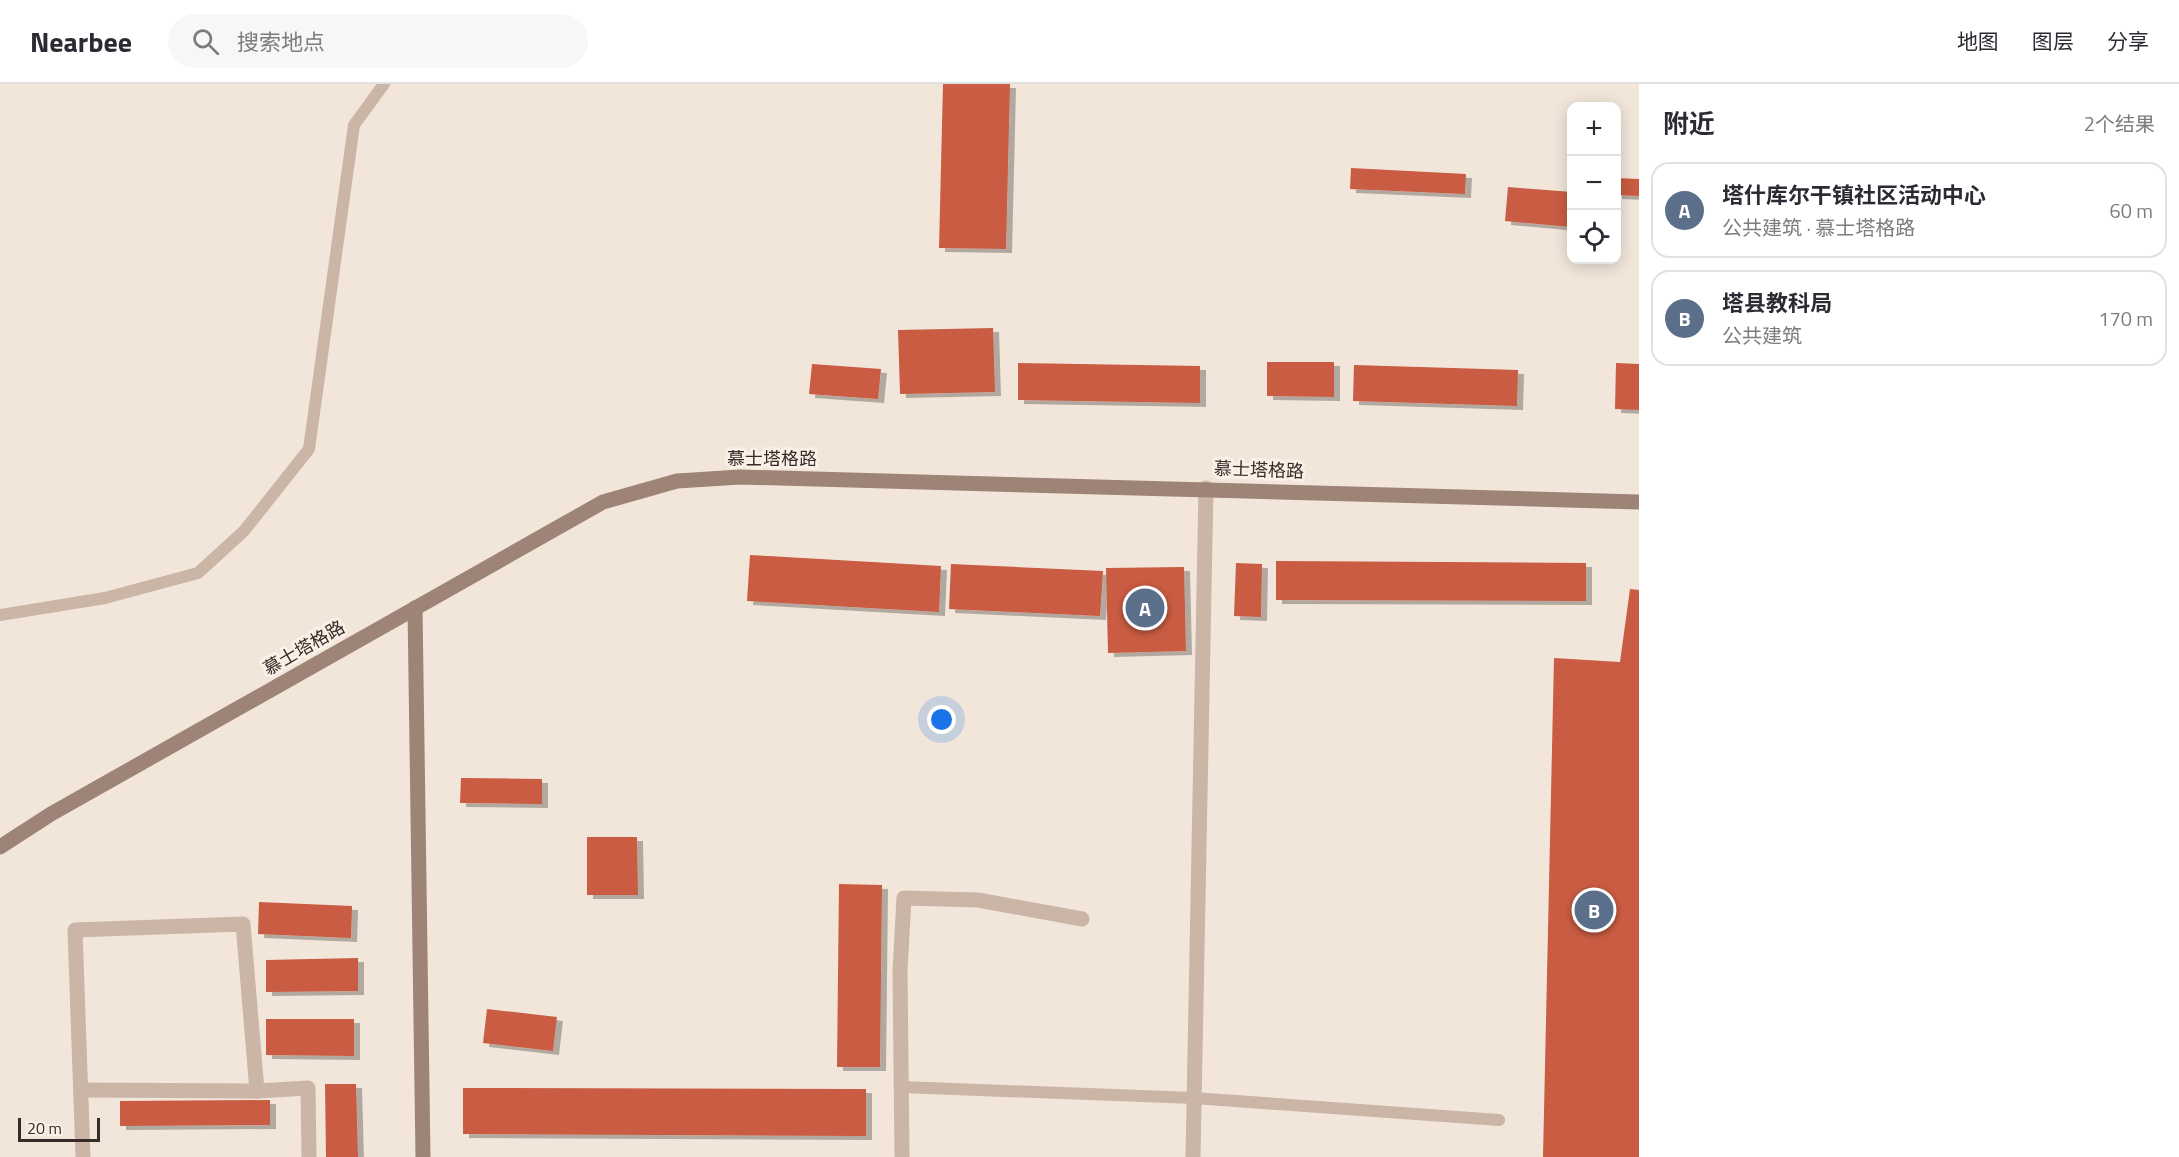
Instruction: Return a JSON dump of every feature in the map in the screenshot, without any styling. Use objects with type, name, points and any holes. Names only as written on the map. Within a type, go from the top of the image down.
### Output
[{"type":"street","name":"慕士塔格路","points":[[0,847],[51,814],[603,502],[677,481],[740,477],[1206,488],[1639,502]]},
{"type":"street","points":[[1193,1157],[1206,488]]},
{"type":"street","points":[[415,608],[423,1157]]},
{"type":"street","points":[[902,1157],[900,971],[904,898],[978,900],[1082,919]]},
{"type":"street","points":[[83,1157],[75,930],[243,924],[257,1091]]},
{"type":"street","points":[[81,1090],[257,1091],[308,1088],[309,1157]]},
{"type":"lane","points":[[0,615],[105,598],[198,573],[244,531],[309,448],[354,125],[384,84]]},
{"type":"lane","points":[[901,1087],[1194,1098],[1499,1120]]},
{"type":"building","points":[[943,84],[1010,84],[1006,249],[939,248]]},
{"type":"building","points":[[1351,168],[1466,174],[1465,194],[1350,189]]},
{"type":"building","points":[[1621,178],[1639,179],[1639,196],[1621,195]]},
{"type":"building","points":[[1508,187],[1567,192],[1567,227],[1505,221]]},
{"type":"building","points":[[993,328],[995,392],[900,394],[898,330]]},
{"type":"building","points":[[1267,362],[1334,362],[1334,397],[1267,396]]},
{"type":"building","points":[[1018,363],[1200,366],[1200,403],[1018,400]]},
{"type":"building","points":[[1616,363],[1639,364],[1639,410],[1615,409]]},
{"type":"building","points":[[812,364],[881,369],[878,399],[809,394]]},
{"type":"building","points":[[1354,365],[1518,370],[1517,406],[1353,401]]},
{"type":"building","points":[[750,555],[941,566],[939,612],[747,601]]},
{"type":"building","points":[[1276,561],[1586,563],[1586,601],[1276,600]]},
{"type":"building","points":[[1236,563],[1262,564],[1261,617],[1234,616]]},
{"type":"building","points":[[951,564],[1103,571],[1100,616],[949,609]]},
{"type":"building","points":[[1184,567],[1186,651],[1108,653],[1106,568]]},
{"type":"building","points":[[1630,589],[1639,590],[1639,1157],[1543,1157],[1554,658],[1620,662]]},
{"type":"building","points":[[461,778],[542,779],[542,804],[460,803]]},
{"type":"building","points":[[587,837],[637,837],[638,895],[587,895]]},
{"type":"building","points":[[839,884],[882,885],[880,1067],[837,1067]]},
{"type":"building","points":[[259,902],[352,906],[351,938],[258,934]]},
{"type":"building","points":[[358,958],[358,991],[266,992],[266,960]]},
{"type":"building","points":[[487,1009],[557,1017],[553,1051],[483,1043]]},
{"type":"building","points":[[266,1019],[354,1019],[354,1056],[266,1055]]},
{"type":"building","points":[[325,1084],[356,1084],[358,1157],[326,1157]]},
{"type":"building","points":[[463,1088],[866,1089],[866,1136],[463,1134]]},
{"type":"building","points":[[270,1100],[270,1125],[120,1126],[120,1101]]},
{"type":"place","name":"塔什库尔干镇社区活动中心","points":[[1145,608]]},
{"type":"place","name":"塔县教科局","points":[[1594,910]]}]
